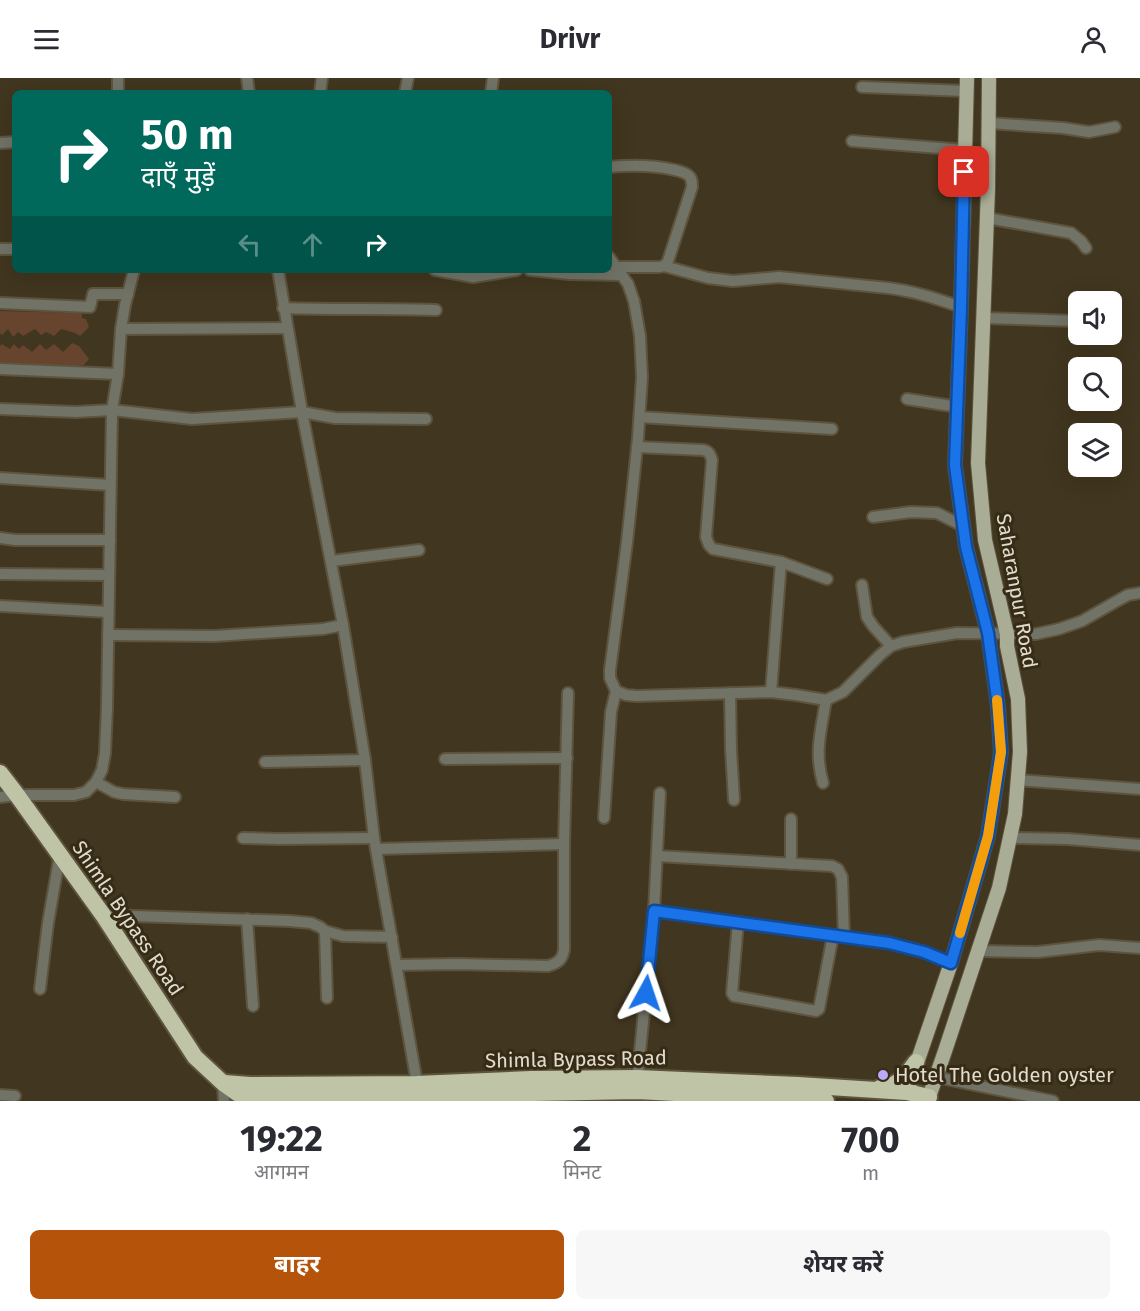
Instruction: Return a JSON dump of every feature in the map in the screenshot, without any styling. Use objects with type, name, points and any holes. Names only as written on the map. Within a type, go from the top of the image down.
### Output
[{"type":"highway","name":"Shimla Bypass Road","points":[[0,773],[104,915],[195,1057],[223,1083],[419,1094],[546,1097],[637,1084],[826,1101]]},
{"type":"highway","points":[[864,1090],[892,1086],[901,1081],[916,1062]]},
{"type":"highway","name":"Shimla Bypass Road","points":[[419,1094],[531,1079],[637,1084],[798,1085],[864,1090],[928,1099]]},
{"type":"main road","name":"Saharanpur Road","points":[[928,1099],[999,888],[1015,814],[1020,752],[1018,699],[1006,645],[1007,634],[985,540],[978,463],[987,218],[989,78]]},
{"type":"main road","name":"Saharanpur Road","points":[[905,1097],[951,963],[988,836],[1001,752],[998,706],[988,633],[966,547],[955,465],[966,84]]},
{"type":"street","points":[[862,87],[966,84]]},
{"type":"street","points":[[988,123],[1089,132],[1115,127]]},
{"type":"street","points":[[852,141],[965,150]]},
{"type":"street","points":[[612,167],[643,165],[661,167],[685,173],[692,181],[668,261],[664,266]]},
{"type":"street","points":[[987,218],[1071,233],[1086,248]]},
{"type":"street","points":[[604,818],[611,712],[616,691],[610,678],[610,670],[627,542],[642,377],[640,336],[634,301],[628,284],[612,261]]},
{"type":"street","points":[[612,271],[664,266],[708,278],[733,281],[779,277],[888,288],[925,295],[961,308]]},
{"type":"street","points":[[0,796],[74,795],[86,792],[96,782],[102,770],[105,753],[112,410],[118,374],[121,329],[133,273]]},
{"type":"street","points":[[278,273],[302,412],[343,626],[365,760],[375,843],[419,1094]]},
{"type":"street","points":[[451,273],[473,277],[498,273]]},
{"type":"street","points":[[560,273],[586,273]]},
{"type":"street","points":[[0,303],[90,307],[93,294],[128,294]]},
{"type":"street","points":[[283,308],[436,310]]},
{"type":"street","points":[[983,318],[1068,321]]},
{"type":"street","points":[[121,329],[287,327]]},
{"type":"street","points":[[0,369],[118,374]]},
{"type":"street","points":[[907,399],[958,407]]},
{"type":"street","points":[[0,409],[76,412],[112,410],[192,418],[302,412],[335,418],[426,419]]},
{"type":"street","points":[[640,417],[832,429]]},
{"type":"street","points":[[637,447],[707,451],[710,454],[712,460],[706,537],[712,549],[781,562],[827,579]]},
{"type":"street","points":[[0,478],[110,485]]},
{"type":"street","points":[[873,517],[911,512],[937,513],[963,526]]},
{"type":"street","points":[[0,538],[110,540]]},
{"type":"street","points":[[331,561],[419,550]]},
{"type":"street","points":[[771,692],[781,562]]},
{"type":"street","points":[[0,574],[109,575]]},
{"type":"street","points":[[862,585],[867,617],[891,646]]},
{"type":"street","points":[[616,691],[637,696],[771,692],[826,700],[843,692],[891,646],[957,633],[1036,634],[1082,621],[1128,595],[1140,593]]},
{"type":"street","points":[[0,606],[108,612]]},
{"type":"street","points":[[108,635],[215,636],[343,626]]},
{"type":"street","points":[[397,965],[548,966],[561,959],[564,950],[568,693]]},
{"type":"street","points":[[730,693],[734,800]]},
{"type":"street","points":[[823,783],[819,771],[818,752],[826,700]]},
{"type":"street","points":[[445,759],[567,758]]},
{"type":"street","points":[[265,762],[365,760]]},
{"type":"street","points":[[1017,780],[1140,789]]},
{"type":"street","points":[[96,782],[114,792],[123,794],[175,797]]},
{"type":"street","points":[[637,1084],[654,911],[660,793]]},
{"type":"street","points":[[791,819],[791,864]]},
{"type":"street","points":[[243,838],[375,843],[564,844]]},
{"type":"street","points":[[1010,838],[1068,839],[1140,845]]},
{"type":"street","points":[[40,989],[49,915],[60,854]]},
{"type":"street","points":[[657,856],[835,867],[843,880],[838,936],[819,1009],[816,1011],[734,996],[732,993],[738,922]]},
{"type":"street","points":[[654,911],[910,948],[951,963]]},
{"type":"street","points":[[104,915],[310,923],[325,931],[343,936],[392,937]]},
{"type":"street","points":[[247,919],[253,1006]]},
{"type":"street","points":[[325,931],[327,998]]},
{"type":"street","points":[[979,951],[1038,952],[1099,945],[1140,948]]},
{"type":"street","points":[[936,1077],[1053,1101]]},
{"type":"street","points":[[223,1083],[224,1101]]},
{"type":"street","points":[[0,1095],[15,1096]]},
{"type":"building","points":[[0,311],[82,313],[82,318],[86,319],[89,327],[80,336],[61,329],[54,336],[46,332],[41,335],[35,329],[23,336],[18,332],[13,337],[8,329],[2,335],[0,333]]},
{"type":"building","points":[[72,343],[79,346],[89,359],[84,365],[80,365],[79,370],[0,368],[0,346],[2,344],[10,349],[14,344],[19,349],[23,345],[32,352],[40,344],[46,350],[54,344],[63,352]]},
{"type":"slow traffic","points":[[960,933],[988,836],[992,812],[1001,752],[997,700]]},
{"type":"place","name":"Hotel The Golden oyster","points":[[883,1075]]},
{"type":"route","points":[[646,993],[654,911],[889,943],[924,952],[951,963],[988,836],[1001,752],[998,706],[988,633],[966,547],[955,465],[964,172]]}]
